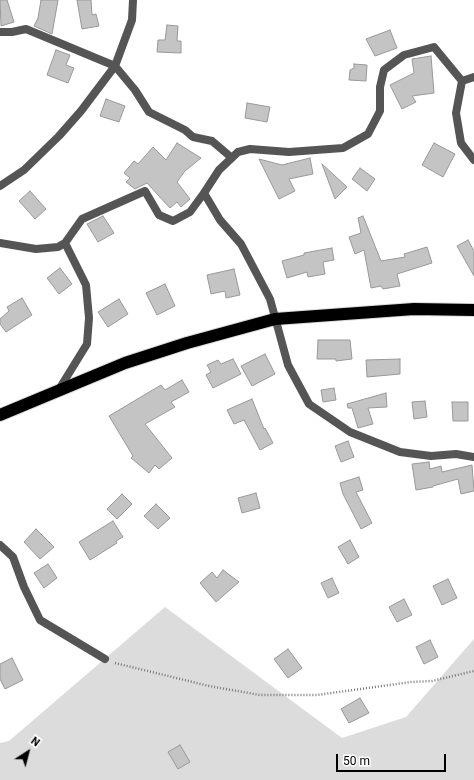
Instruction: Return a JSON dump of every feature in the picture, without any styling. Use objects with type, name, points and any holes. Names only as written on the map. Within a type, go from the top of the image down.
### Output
[{"type":"highway","points":[[0,415],[139,359],[187,343],[275,319],[414,309],[474,310]]},
{"type":"street","points":[[0,186],[24,170],[59,136],[81,111],[115,66],[132,20],[133,0]]},
{"type":"street","points":[[0,32],[12,32],[26,29],[115,66],[135,90],[149,112],[185,130],[193,137],[212,141],[232,158]]},
{"type":"street","points":[[0,243],[36,249],[58,247],[65,243],[82,220],[145,191],[159,215],[174,222],[190,212],[219,170],[238,152],[250,149],[290,152],[343,148],[368,134],[380,111],[380,86],[384,70],[404,55],[434,46],[462,81],[456,113],[461,143],[474,160]]},
{"type":"street","points":[[462,81],[474,77]]},
{"type":"street","points":[[204,193],[220,220],[241,244],[270,299],[288,365],[309,404],[332,421],[362,438],[400,452],[431,456],[456,454],[474,457]]},
{"type":"street","points":[[57,392],[87,344],[89,318],[86,285],[65,243]]},
{"type":"street","points":[[0,545],[13,557],[24,587],[40,620],[105,659]]},
{"type":"path","points":[[105,659],[125,667],[209,686],[260,695],[317,695],[411,682],[432,681],[474,671]]},
{"type":"shaded area","points":[[165,607],[342,738],[406,717],[474,639],[474,780],[0,780],[0,743],[9,741]]},
{"type":"building","points":[[0,0],[7,0],[14,22],[1,26]]},
{"type":"building","points":[[41,0],[58,0],[52,34],[34,26],[38,18]]},
{"type":"building","points":[[77,0],[91,0],[92,15],[96,14],[99,26],[82,29]]},
{"type":"building","points":[[167,25],[178,26],[177,41],[181,41],[181,53],[157,52],[158,40],[165,40]]},
{"type":"building","points":[[390,30],[397,48],[375,56],[366,39]]},
{"type":"building","points":[[56,50],[70,55],[66,65],[74,68],[68,83],[47,75]]},
{"type":"building","points":[[431,56],[434,93],[412,96],[416,102],[402,109],[390,85],[414,73],[412,59]]},
{"type":"building","points":[[354,64],[367,65],[366,81],[349,80],[350,70],[354,68]]},
{"type":"building","points":[[106,99],[125,106],[119,122],[100,116]]},
{"type":"building","points":[[247,103],[270,107],[267,122],[245,118]]},
{"type":"building","points":[[177,143],[201,158],[185,171],[177,182],[190,199],[181,207],[177,202],[170,208],[147,183],[135,189],[126,182],[130,178],[124,173],[134,161],[138,164],[153,147],[166,160]]},
{"type":"building","points":[[434,143],[455,154],[443,177],[422,165]]},
{"type":"building","points":[[310,158],[313,174],[289,179],[295,191],[279,199],[259,159],[282,165]]},
{"type":"building","points":[[322,164],[347,187],[335,199]]},
{"type":"building","points":[[360,168],[375,179],[367,191],[352,179]]},
{"type":"building","points":[[30,191],[46,209],[35,219],[19,201]]},
{"type":"building","points":[[103,216],[114,233],[98,242],[87,224]]},
{"type":"building","points":[[363,216],[381,261],[405,257],[404,254],[427,247],[432,263],[397,274],[400,286],[383,289],[381,286],[371,288],[364,250],[355,254],[349,237],[361,233],[358,218]]},
{"type":"building","points":[[468,240],[474,251],[474,276],[457,246]]},
{"type":"building","points":[[332,248],[334,260],[323,262],[325,274],[308,277],[307,272],[287,278],[282,261],[304,255],[304,253]]},
{"type":"building","points":[[60,268],[72,284],[59,294],[47,278]]},
{"type":"building","points":[[234,269],[240,295],[226,298],[225,291],[211,294],[207,275]]},
{"type":"building","points":[[165,284],[175,306],[157,315],[146,293]]},
{"type":"building","points":[[22,298],[32,315],[6,332],[0,324],[0,319],[9,311],[7,307]]},
{"type":"building","points":[[119,299],[128,314],[108,327],[98,312]]},
{"type":"building","points":[[318,340],[350,340],[352,359],[336,361],[336,359],[317,359]]},
{"type":"building","points":[[265,354],[275,374],[252,386],[241,366]]},
{"type":"building","points":[[233,359],[241,374],[213,388],[206,375],[211,372],[207,365],[218,360],[221,364]]},
{"type":"building","points":[[400,359],[400,374],[367,377],[366,360]]},
{"type":"building","points":[[182,380],[189,392],[171,402],[175,407],[145,424],[172,458],[159,469],[155,465],[149,473],[131,458],[133,456],[109,416],[161,385],[165,390]]},
{"type":"building","points":[[334,388],[336,400],[323,402],[321,390]]},
{"type":"building","points":[[386,393],[387,407],[368,408],[373,424],[358,428],[352,408],[348,408],[347,404]]},
{"type":"building","points":[[252,399],[264,429],[265,428],[273,443],[260,450],[244,420],[234,424],[227,410]]},
{"type":"building","points":[[425,401],[427,417],[414,419],[412,402]]},
{"type":"building","points":[[452,402],[468,402],[468,421],[453,421]]},
{"type":"building","points":[[348,441],[354,457],[341,462],[335,446]]},
{"type":"building","points":[[429,462],[430,469],[441,466],[442,472],[472,465],[474,491],[461,494],[458,479],[433,487],[416,490],[412,464]]},
{"type":"building","points":[[359,477],[363,490],[356,492],[372,523],[361,529],[343,494],[340,483]]},
{"type":"building","points":[[256,493],[260,508],[242,513],[238,498]]},
{"type":"building","points":[[122,494],[132,504],[117,519],[107,509]]},
{"type":"building","points":[[156,504],[170,518],[158,529],[144,516]]},
{"type":"building","points":[[113,521],[123,537],[116,541],[117,543],[90,560],[79,542]]},
{"type":"building","points":[[36,529],[54,547],[40,559],[24,542]]},
{"type":"building","points":[[350,540],[359,557],[348,564],[338,547]]},
{"type":"building","points":[[48,564],[57,578],[44,588],[34,573]]},
{"type":"building","points":[[223,570],[239,582],[216,602],[200,583],[212,572],[217,578]]},
{"type":"building","points":[[332,578],[339,593],[328,598],[321,583]]},
{"type":"building","points":[[448,579],[457,598],[442,605],[433,586]]},
{"type":"building","points":[[404,599],[412,615],[397,622],[389,607]]},
{"type":"building","points":[[430,640],[438,657],[424,664],[416,647]]},
{"type":"building","points":[[288,649],[302,668],[288,678],[274,659]]},
{"type":"building","points":[[12,658],[23,680],[5,689],[0,679],[0,664]]},
{"type":"building","points":[[360,698],[369,713],[349,723],[341,709]]},
{"type":"building","points":[[180,745],[190,762],[178,769],[168,752]]}]
